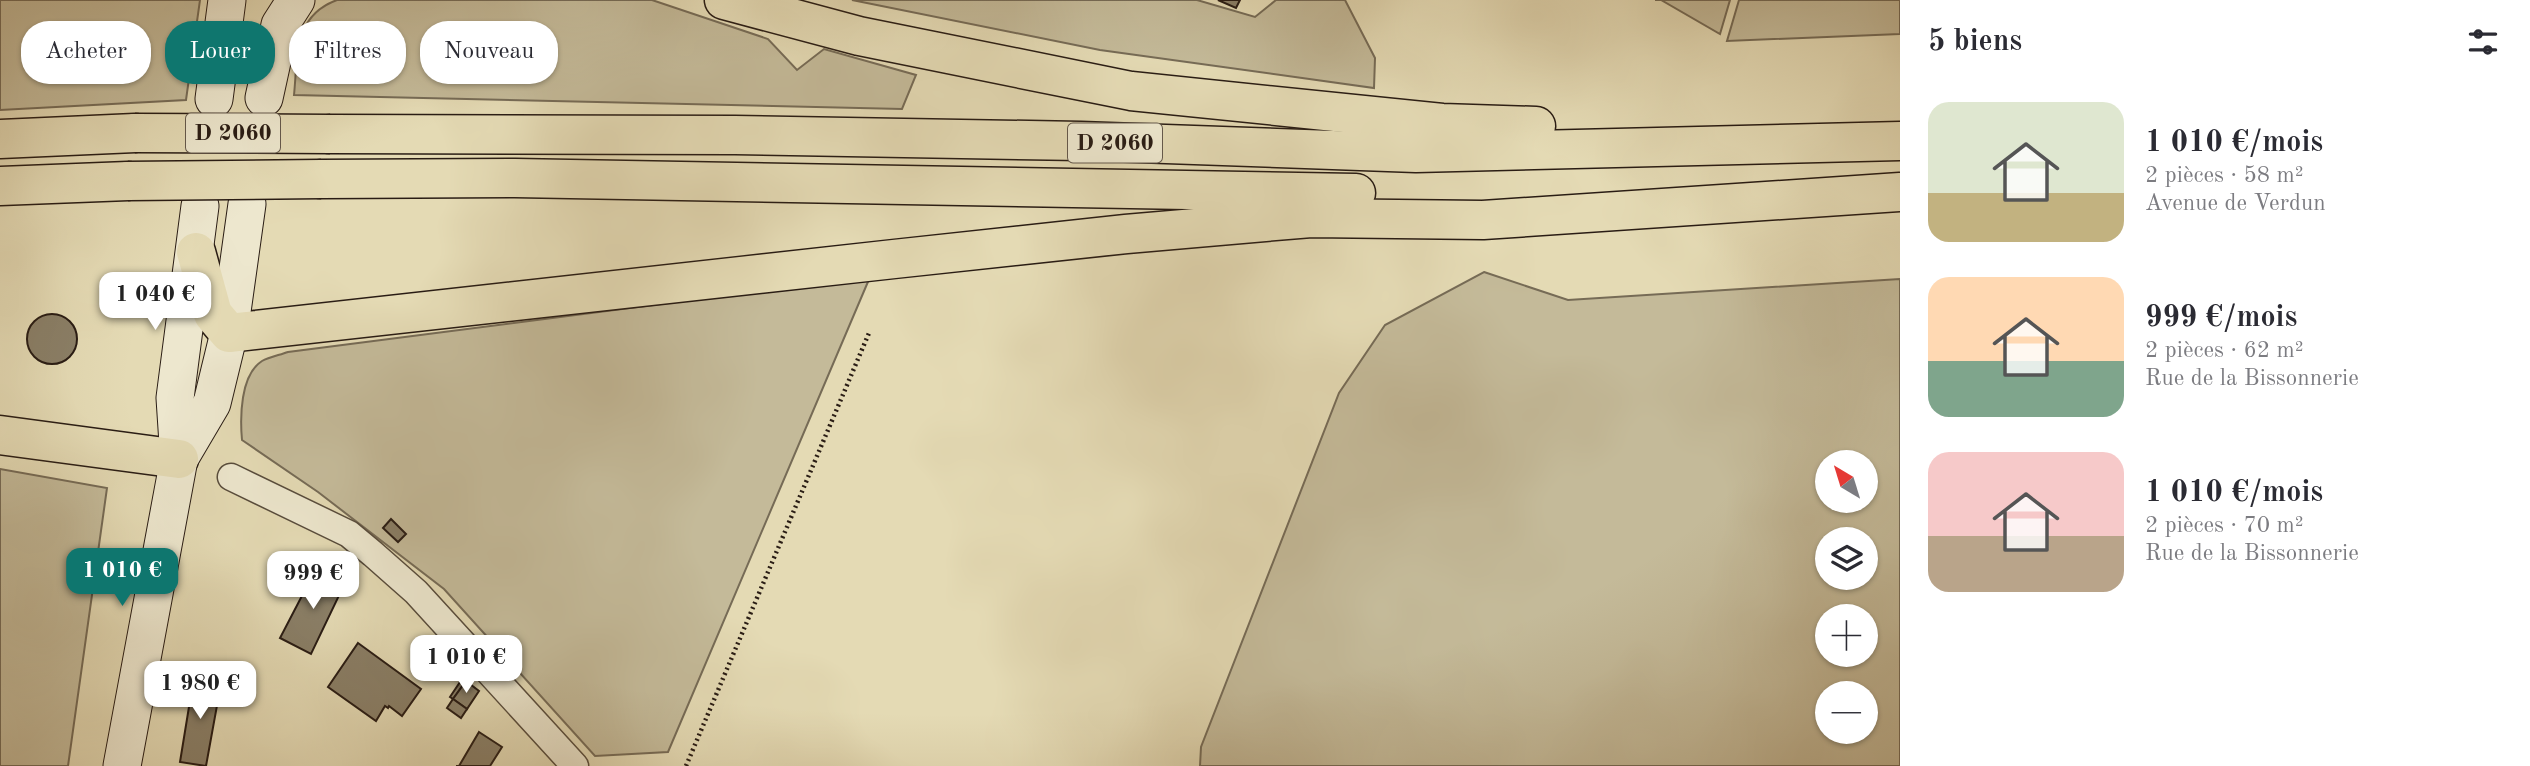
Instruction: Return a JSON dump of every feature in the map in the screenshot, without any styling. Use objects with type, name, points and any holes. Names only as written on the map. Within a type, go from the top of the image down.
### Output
[{"type":"highway","points":[[724,0],[859,36],[1131,91],[1442,123],[1583,127],[1753,146]]},
{"type":"highway","name":"D 2060","points":[[0,139],[135,133],[749,135],[1081,141],[1416,153],[1900,141]]},
{"type":"highway","name":"D 2060","points":[[0,186],[128,181],[528,178],[1566,196],[1885,192]]},
{"type":"highway","points":[[196,252],[213,314],[229,333],[1126,234],[1311,218],[1483,220],[1885,192]]},
{"type":"highway","points":[[0,435],[179,459]]},
{"type":"main road","points":[[214,99],[228,0]]},
{"type":"main road","points":[[264,98],[280,25],[296,0]]},
{"type":"main road","points":[[179,459],[212,403],[229,333],[247,204]]},
{"type":"main road","points":[[122,766],[179,459],[175,398],[200,206]]},
{"type":"street","points":[[231,477],[349,534],[373,554],[416,592],[575,766]]},
{"type":"path","points":[[686,766],[869,333]]},
{"type":"shaded area","points":[[0,0],[200,0],[197,21],[165,21],[165,84],[188,84],[186,100],[0,110]]},
{"type":"shaded area","points":[[337,0],[652,0],[768,39],[797,70],[824,49],[916,75],[902,109],[294,95],[295,84],[406,84],[406,21],[309,21],[323,7]]},
{"type":"shaded area","points":[[852,0],[1197,0],[1255,17],[1276,0],[1345,0],[1375,58],[1374,88],[1100,50]]},
{"type":"shaded area","points":[[1661,0],[1730,0],[1720,34]]},
{"type":"shaded area","points":[[1739,0],[1900,0],[1900,34],[1727,41]]},
{"type":"shaded area","points":[[1484,272],[1568,300],[1900,279],[1900,766],[1200,766],[1201,747],[1339,393],[1385,325]]},
{"type":"shaded area","points":[[870,277],[668,752],[595,756],[444,589],[318,492],[242,440],[243,398],[249,376],[262,361],[288,352]]},
{"type":"shaded area","points":[[0,469],[107,488],[68,766],[0,766]]},
{"type":"building","points":[[1218,0],[1240,0],[1236,8]]},
{"type":"building","points":[[52,314],[70,321],[77,339],[70,357],[52,364],[34,357],[27,339],[34,321]]},
{"type":"building","points":[[391,519],[406,534],[398,542],[383,528]]},
{"type":"building","points":[[317,567],[345,583],[311,654],[280,638]]},
{"type":"building","points":[[358,643],[421,689],[402,716],[385,706],[376,721],[328,687]]},
{"type":"building","points":[[195,670],[220,689],[206,766],[180,762]]},
{"type":"building","points":[[462,679],[466,681],[453,699],[450,697]]},
{"type":"building","points":[[466,681],[479,691],[467,709],[453,699]]},
{"type":"building","points":[[453,699],[467,709],[461,718],[447,708]]},
{"type":"building","points":[[479,732],[502,747],[490,766],[459,766]]}]
